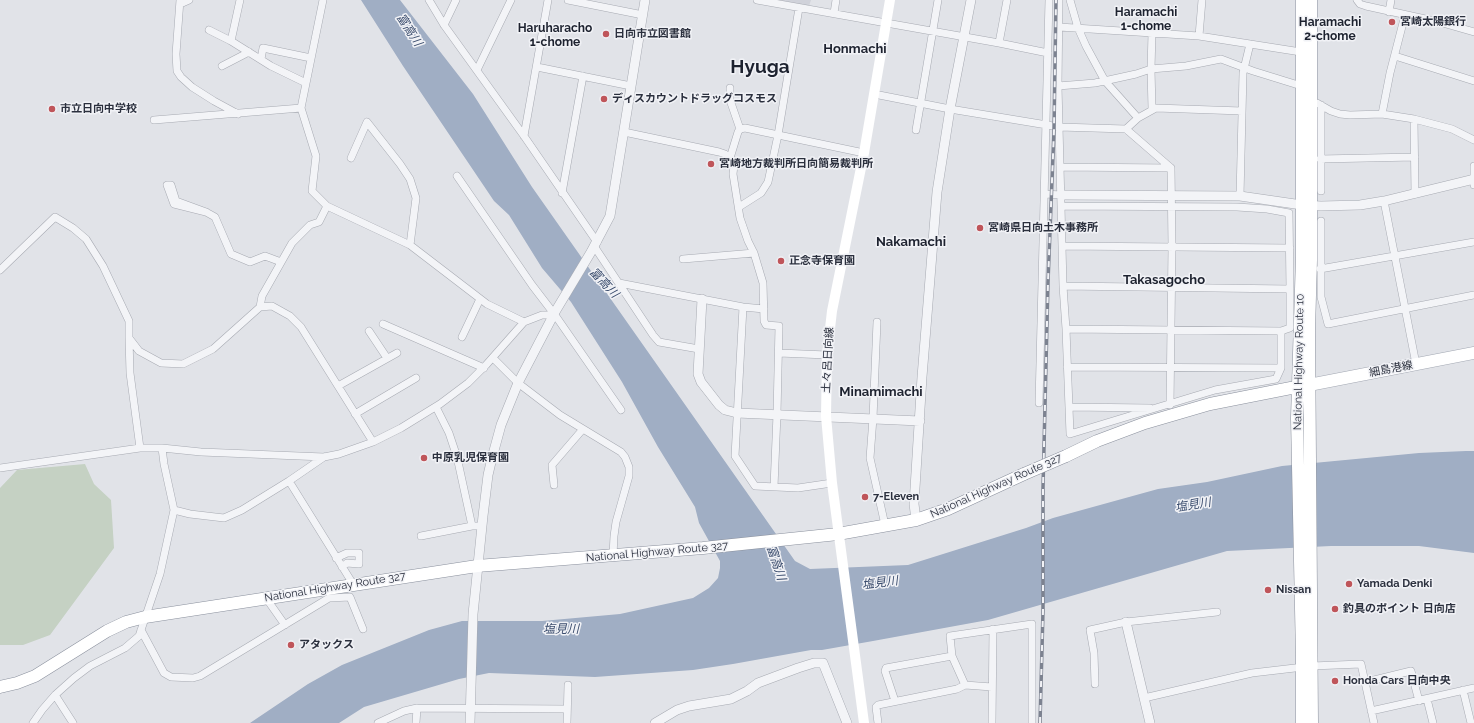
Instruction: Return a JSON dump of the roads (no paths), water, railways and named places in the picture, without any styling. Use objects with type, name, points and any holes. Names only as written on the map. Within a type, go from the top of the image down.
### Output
[{"type":"main road","name":"土々呂日向線","points":[[864,723],[838,538],[832,483],[826,416],[827,355],[832,311],[864,153],[890,0]]},
{"type":"main road","name":"National Highway Route 10","points":[[1302,0],[1301,85],[1306,206]]},
{"type":"main road","name":"National Highway Route 10","points":[[1312,0],[1316,104],[1302,256],[1307,667],[1312,723]]},
{"type":"main road","name":"細島港線","points":[[1303,386],[1474,353]]},
{"type":"main road","name":"National Highway Route 327","points":[[0,687],[17,683],[35,676],[107,631],[126,622],[145,617],[477,566],[710,548],[784,540],[838,538],[885,525],[916,520],[948,509],[1097,441],[1145,423],[1210,404],[1303,386]]},
{"type":"main road","name":"National Highway Route 10","points":[[1302,723],[1307,667]]},
{"type":"street","points":[[189,0],[180,2],[176,54],[177,71],[192,87],[238,114]]},
{"type":"street","points":[[231,41],[240,0]]},
{"type":"street","points":[[323,0],[301,108],[316,156],[312,191],[327,206],[410,245],[487,304],[524,322]]},
{"type":"street","points":[[429,0],[444,25],[524,136],[562,193],[594,247],[653,335],[659,342],[699,349]]},
{"type":"street","points":[[444,25],[456,0]]},
{"type":"street","points":[[477,70],[511,0]]},
{"type":"street","points":[[524,136],[548,0]]},
{"type":"street","points":[[568,0],[593,2],[643,15]]},
{"type":"street","points":[[470,723],[473,614],[477,566],[477,526],[492,458],[501,425],[518,383],[555,313],[594,247],[610,216],[645,0]]},
{"type":"street","points":[[757,0],[1048,53]]},
{"type":"street","points":[[834,13],[836,0]]},
{"type":"street","points":[[916,130],[938,0]]},
{"type":"street","points":[[916,520],[914,504],[928,288],[937,192],[950,109],[971,0]]},
{"type":"street","points":[[999,43],[1007,0]]},
{"type":"street","points":[[1039,402],[1049,0]]},
{"type":"street","points":[[1059,0],[1058,86],[1063,286],[1070,434],[1170,405],[1215,390],[1276,379],[1281,368],[1281,331]]},
{"type":"street","points":[[1070,0],[1078,28],[1105,81],[1138,118]]},
{"type":"street","points":[[1199,36],[1202,0]]},
{"type":"street","points":[[1357,0],[1360,4],[1366,6],[1439,22],[1474,32]]},
{"type":"street","points":[[1389,12],[1391,0]]},
{"type":"street","points":[[739,207],[755,198],[765,188],[768,182],[778,135],[799,8]]},
{"type":"street","points":[[1382,114],[1390,74],[1405,15]]},
{"type":"street","points":[[1059,27],[1199,36],[1301,52]]},
{"type":"street","points":[[209,30],[306,83]]},
{"type":"street","points":[[1152,33],[1152,109]]},
{"type":"street","points":[[1240,196],[1242,111],[1245,67],[1250,44]]},
{"type":"street","points":[[260,59],[263,48],[311,58]]},
{"type":"street","points":[[222,66],[249,52]]},
{"type":"street","points":[[1395,56],[1474,81]]},
{"type":"street","points":[[1058,86],[1096,83],[1151,69],[1186,66],[1221,59],[1301,85]]},
{"type":"street","points":[[537,67],[631,86]]},
{"type":"street","points":[[562,193],[582,76]]},
{"type":"street","points":[[730,88],[730,100],[740,129],[730,158]]},
{"type":"street","points":[[874,94],[921,104],[1059,127],[1126,129],[1171,168],[1172,247],[1170,405]]},
{"type":"street","points":[[1321,191],[1316,104],[1340,114],[1382,114],[1414,119],[1452,129],[1474,140]]},
{"type":"street","points":[[154,120],[301,108]]},
{"type":"street","points":[[1126,129],[1138,118],[1156,108],[1242,111]]},
{"type":"street","points":[[1414,119],[1415,194]]},
{"type":"street","points":[[352,158],[367,122],[410,179],[416,198],[410,245]]},
{"type":"street","points":[[740,129],[745,128],[864,153]]},
{"type":"street","points":[[624,132],[725,154],[730,158],[734,165],[733,174],[742,222],[754,253],[763,283],[764,321],[766,325],[779,326],[774,487]]},
{"type":"street","points":[[1320,159],[1415,157]]},
{"type":"street","points":[[1045,194],[1240,196],[1306,206],[1360,205],[1474,181],[1474,166]]},
{"type":"street","points":[[1060,167],[1171,168]]},
{"type":"street","points":[[457,176],[532,284],[555,313],[621,410]]},
{"type":"street","points":[[172,185],[176,201],[206,212],[215,217],[231,254],[250,262],[265,256],[281,262]]},
{"type":"street","points":[[1384,201],[1416,364]]},
{"type":"street","points":[[260,307],[262,296],[292,243],[310,226],[319,222],[327,206]]},
{"type":"street","points":[[1061,206],[1257,208],[1289,213],[1290,328],[1281,331],[1066,329]]},
{"type":"street","points":[[0,270],[55,217],[73,228],[86,239],[103,266],[129,320],[130,373],[140,448]]},
{"type":"street","points":[[1321,221],[1321,296],[1328,324],[1406,307],[1474,295]]},
{"type":"street","points":[[1320,269],[1474,242]]},
{"type":"street","points":[[1062,246],[1290,248]]},
{"type":"street","points":[[683,259],[754,253]]},
{"type":"street","points":[[619,283],[743,307],[764,309]]},
{"type":"street","points":[[1063,286],[1290,289]]},
{"type":"street","points":[[462,337],[480,299]]},
{"type":"street","points":[[702,299],[698,374],[701,382],[719,405],[725,410],[738,413],[920,420]]},
{"type":"street","points":[[129,338],[139,351],[161,363],[183,364],[213,349],[260,307],[272,306],[290,316],[301,327],[373,442]]},
{"type":"street","points":[[743,307],[735,456],[755,486],[798,488],[832,483]]},
{"type":"street","points":[[0,468],[140,448],[324,457],[339,454],[373,442],[401,428],[436,407],[468,384],[524,322],[542,314],[555,313]]},
{"type":"street","points":[[877,322],[870,458],[885,525]]},
{"type":"street","points":[[383,324],[484,368]]},
{"type":"street","points":[[369,331],[387,358]]},
{"type":"street","points":[[338,386],[397,353]]},
{"type":"street","points":[[779,353],[827,355]]},
{"type":"street","points":[[493,358],[518,383],[560,415],[621,452],[625,457],[629,467],[629,476],[616,522],[613,555]]},
{"type":"street","points":[[1067,367],[1281,368]]},
{"type":"street","points":[[355,414],[416,378]]},
{"type":"street","points":[[436,407],[449,433],[477,526]]},
{"type":"street","points":[[1069,407],[1158,408]]},
{"type":"street","points":[[554,485],[552,465],[583,429]]},
{"type":"street","points":[[33,723],[55,695],[90,666],[125,648],[139,636],[160,574],[174,510],[162,448]]},
{"type":"street","points":[[174,510],[190,514],[224,518],[242,510],[324,457]]},
{"type":"street","points":[[289,481],[353,584]]},
{"type":"street","points":[[421,536],[477,526]]},
{"type":"street","points":[[336,558],[346,552],[359,553],[359,564],[347,563],[342,567]]},
{"type":"street","points":[[140,630],[164,673],[171,676],[193,678],[200,676],[330,598],[350,597],[363,629]]},
{"type":"street","points":[[266,598],[285,625]]},
{"type":"street","points":[[1095,684],[1094,653],[1090,630],[1126,622],[1217,612]]},
{"type":"street","points":[[1126,622],[1150,723]]},
{"type":"street","points":[[965,685],[952,656],[950,636],[1032,624],[1032,723]]},
{"type":"street","points":[[992,723],[993,629]]},
{"type":"street","points":[[895,701],[885,671],[886,668],[952,656]]},
{"type":"street","points":[[655,723],[677,710],[689,706],[731,699],[747,691],[758,683],[814,663],[823,663],[846,723]]},
{"type":"street","points":[[1144,698],[1252,673],[1307,667],[1361,664],[1374,723]]},
{"type":"street","points":[[1366,682],[1411,671],[1419,701]]},
{"type":"street","points":[[567,723],[568,685]]},
{"type":"street","points":[[878,723],[876,707],[878,705],[957,689],[965,685],[992,687]]},
{"type":"street","points":[[1371,711],[1474,688]]},
{"type":"street","points":[[1463,690],[1472,723]]},
{"type":"street","points":[[55,695],[73,723]]},
{"type":"street","points":[[1427,699],[1433,723]]},
{"type":"street","points":[[416,723],[417,708]]},
{"type":"street","points":[[378,723],[404,711],[417,708],[567,709]]},
{"type":"water","points":[[361,0],[400,0],[473,94],[532,187],[795,561],[810,569],[908,565],[1053,518],[1158,489],[1207,482],[1282,466],[1419,453],[1466,451],[1474,451],[1474,553],[1419,546],[1331,546],[1227,551],[988,620],[822,650],[811,650],[693,670],[595,677],[489,673],[459,679],[364,707],[339,723],[250,723],[308,684],[342,665],[429,630],[462,621],[542,621],[620,614],[693,598],[709,588],[718,578],[720,568],[720,561],[699,523],[695,507],[658,447],[622,382],[571,302],[542,268],[509,215],[494,201],[403,66]]},
{"type":"railway","points":[[1040,723],[1043,611],[1043,488],[1048,282],[1054,130],[1056,0]]},
{"type":"place","name":"宮崎太陽銀行","points":[[1392,22]]},
{"type":"place","name":"日向市立図書館","points":[[606,34]]},
{"type":"place","name":"ディスカウントドラッグコスモス","points":[[604,99]]},
{"type":"place","name":"市立日向中学校","points":[[52,109]]},
{"type":"place","name":"宮崎地方裁判所日向簡易裁判所","points":[[711,164]]},
{"type":"place","name":"宮崎県日向土木事務所","points":[[980,228]]},
{"type":"place","name":"正念寺保育園","points":[[781,261]]},
{"type":"place","name":"中原乳児保育園","points":[[424,458]]},
{"type":"place","name":"7-Eleven","points":[[865,497]]},
{"type":"place","name":"Yamada Denki","points":[[1349,584]]},
{"type":"place","name":"Nissan","points":[[1268,590]]},
{"type":"place","name":"釣具のポイント 日向店","points":[[1335,609]]},
{"type":"place","name":"アタックス","points":[[291,645]]},
{"type":"place","name":"Honda Cars 日向中央","points":[[1335,681]]},
{"type":"district","name":"Haramachi 1-chome","points":[[1146,19]]},
{"type":"district","name":"Haramachi 2-chome","points":[[1330,29]]},
{"type":"district","name":"Haruharacho 1-chome","points":[[555,35]]},
{"type":"district","name":"Honmachi","points":[[855,49]]},
{"type":"district","name":"Hyuga","points":[[760,67]]},
{"type":"district","name":"Nakamachi","points":[[911,242]]},
{"type":"district","name":"Takasagocho","points":[[1164,280]]},
{"type":"district","name":"Minamimachi","points":[[881,392]]},
{"type":"water label","name":"富高川","points":[[409,30]]},
{"type":"water label","name":"富高川","points":[[604,283]]},
{"type":"water label","name":"塩見川","points":[[1193,505]]},
{"type":"water label","name":"富高川","points":[[776,563]]},
{"type":"water label","name":"塩見川","points":[[880,583]]},
{"type":"water label","name":"塩見川","points":[[561,629]]}]
